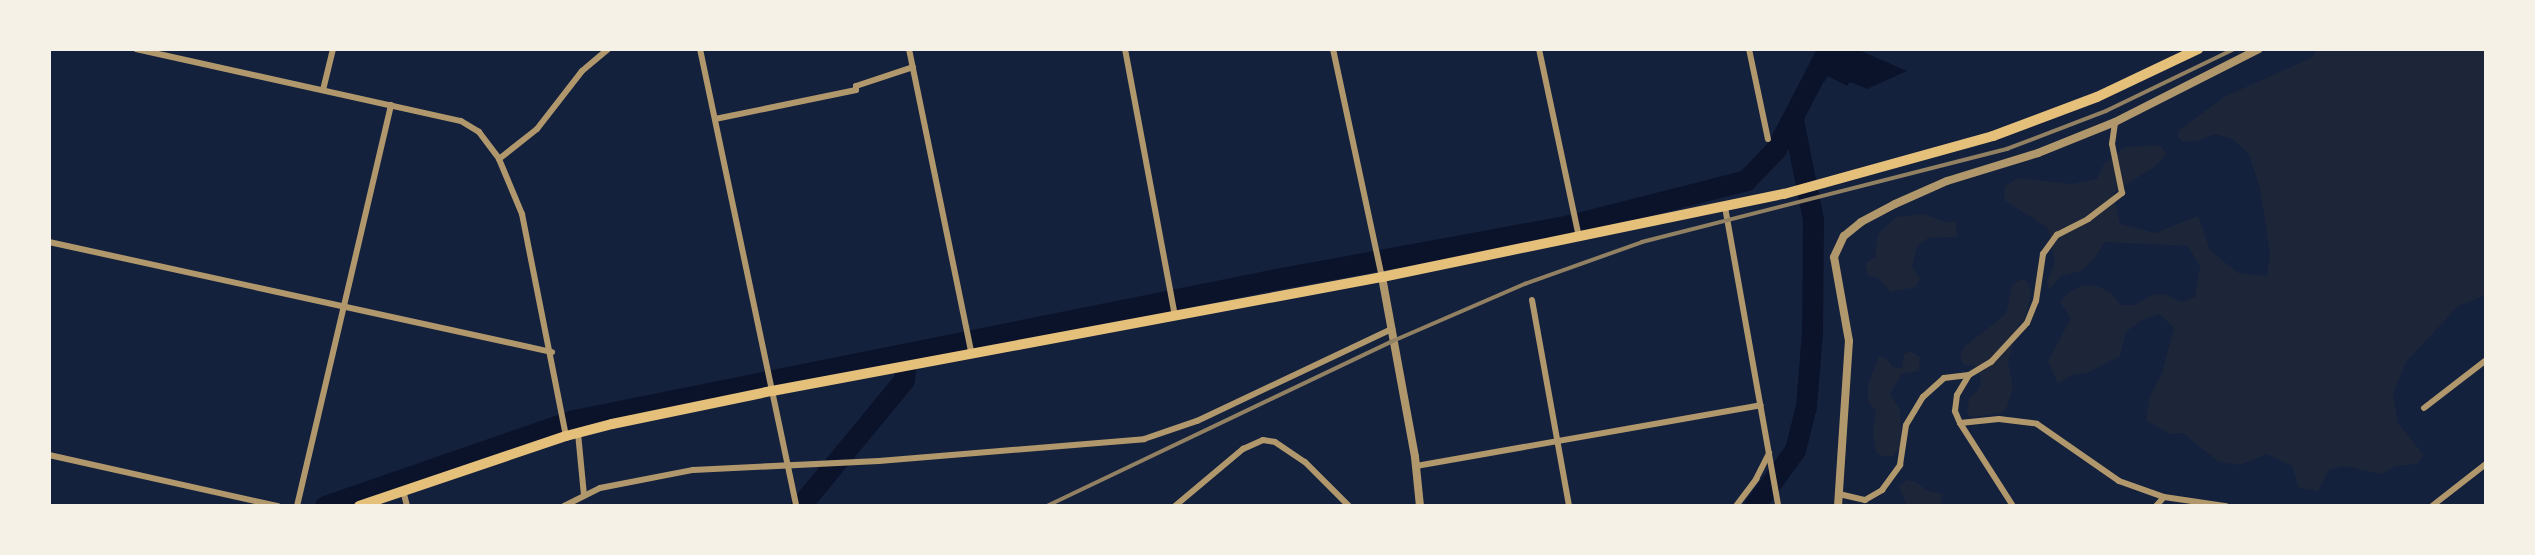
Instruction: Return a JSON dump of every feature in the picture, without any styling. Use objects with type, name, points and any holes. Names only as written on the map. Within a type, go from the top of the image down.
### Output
[{"type":"highway","points":[[359,506],[572,434],[772,391],[1381,277],[1784,194],[1993,136],[2096,97],[2198,49]]},
{"type":"street","points":[[136,49],[391,105],[469,124],[480,132],[499,159],[523,218],[584,495]]},
{"type":"street","points":[[323,90],[333,49]]},
{"type":"street","points":[[499,159],[537,129],[582,71],[608,49]]},
{"type":"street","points":[[700,49],[788,465],[794,505]]},
{"type":"street","points":[[909,49],[972,355]]},
{"type":"street","points":[[1125,49],[1175,315]]},
{"type":"street","points":[[1334,49],[1392,329],[1416,466],[1420,506]]},
{"type":"street","points":[[1539,49],[1579,237]]},
{"type":"street","points":[[1749,49],[1768,138]]},
{"type":"street","points":[[1838,506],[1849,341],[1846,315],[1833,268],[1834,257],[1844,236],[1861,222],[1937,185],[2038,152],[2115,122],[2259,49]]},
{"type":"street","points":[[715,119],[856,90],[856,86],[913,67]]},
{"type":"street","points":[[297,506],[391,105]]},
{"type":"street","points":[[1839,495],[1865,500],[1882,490],[1900,465],[1906,425],[1923,397],[1944,378],[1969,375],[1991,362],[2027,323],[2036,301],[2043,254],[2057,235],[2088,219],[2122,193],[2112,144],[2115,122]]},
{"type":"street","points":[[1725,207],[1778,506]]},
{"type":"street","points":[[49,242],[552,352]]},
{"type":"street","points":[[1532,300],[1569,506]]},
{"type":"street","points":[[564,506],[600,488],[693,470],[879,461],[1144,439],[1197,421],[1392,329]]},
{"type":"street","points":[[2424,408],[2486,360]]},
{"type":"street","points":[[1969,375],[1955,403],[1960,423],[2014,506]]},
{"type":"street","points":[[1416,466],[1761,405]]},
{"type":"street","points":[[1960,423],[1999,419],[2037,424],[2119,481],[2164,497],[2226,506]]},
{"type":"street","points":[[1175,506],[1243,449],[1264,439],[1275,442],[1305,462],[1349,506]]},
{"type":"street","points":[[49,455],[278,506]]},
{"type":"street","points":[[1736,506],[1769,456]]},
{"type":"street","points":[[2432,506],[2486,464]]},
{"type":"street","points":[[403,490],[407,506]]},
{"type":"street","points":[[2156,506],[2164,497]]},
{"type":"shaded area","points":[[1817,49],[1857,49],[1907,71],[1867,89],[1850,82],[1847,86],[1828,76],[1825,81],[1817,82],[1796,119],[1790,115]]},
{"type":"shaded area","points":[[2318,49],[2486,49],[2486,295],[2458,306],[2406,362],[2393,394],[2398,423],[2424,455],[2417,464],[2396,466],[2382,474],[2343,466],[2329,470],[2318,491],[2299,488],[2292,466],[2267,454],[2240,465],[2219,462],[2183,433],[2170,434],[2146,420],[2150,396],[2162,373],[2174,328],[2159,314],[2142,320],[2126,332],[2120,356],[2087,373],[2071,375],[2058,384],[2048,361],[2071,318],[2060,302],[2069,292],[2084,285],[2097,286],[2111,293],[2121,305],[2134,305],[2152,295],[2164,294],[2181,302],[2195,297],[2200,266],[2188,246],[2105,242],[2094,259],[2081,271],[2061,276],[2049,290],[2047,282],[2055,263],[2048,228],[2004,200],[2005,186],[2018,178],[2072,184],[2097,179],[2104,164],[2125,147],[2160,145],[2167,154],[2154,167],[2113,193],[2120,224],[2155,233],[2198,216],[2210,250],[2238,273],[2267,276],[2270,254],[2260,188],[2249,154],[2232,139],[2215,134],[2197,141],[2182,142],[2178,137],[2179,130],[2226,96],[2311,58]]},
{"type":"shaded area","points":[[1923,214],[1945,222],[1956,221],[1957,237],[1928,238],[1917,246],[1912,267],[1920,279],[1916,287],[1891,292],[1878,278],[1868,275],[1865,264],[1875,257],[1878,234],[1896,217]]},
{"type":"shaded area","points":[[2021,279],[2028,282],[2031,296],[2024,321],[2018,325],[2008,362],[2013,387],[2007,407],[2002,413],[1971,417],[1967,413],[1969,399],[1980,387],[1981,379],[1974,365],[1964,365],[1960,357],[1964,347],[2006,314],[2012,285]]},
{"type":"shaded area","points":[[1910,351],[1920,357],[1919,371],[1902,374],[1890,394],[1900,410],[1902,446],[1893,456],[1881,456],[1876,452],[1873,432],[1876,411],[1868,401],[1868,385],[1879,356],[1887,359],[1893,367],[1902,368],[1904,354]]},
{"type":"shaded area","points":[[1907,480],[1916,482],[1928,491],[1943,494],[1940,506],[1907,506],[1899,486]]},
{"type":"waterway","points":[[325,506],[574,420],[1271,280],[1566,226],[1746,180],[1776,149],[1828,49]]},
{"type":"waterway","points":[[1754,506],[1795,450],[1806,406],[1812,332],[1813,219],[1793,120]]},
{"type":"waterway","points":[[800,506],[904,380],[907,353]]},
{"type":"railway","points":[[1047,506],[1393,341],[1525,284],[1642,242],[2007,149],[2106,111],[2234,49]]}]
